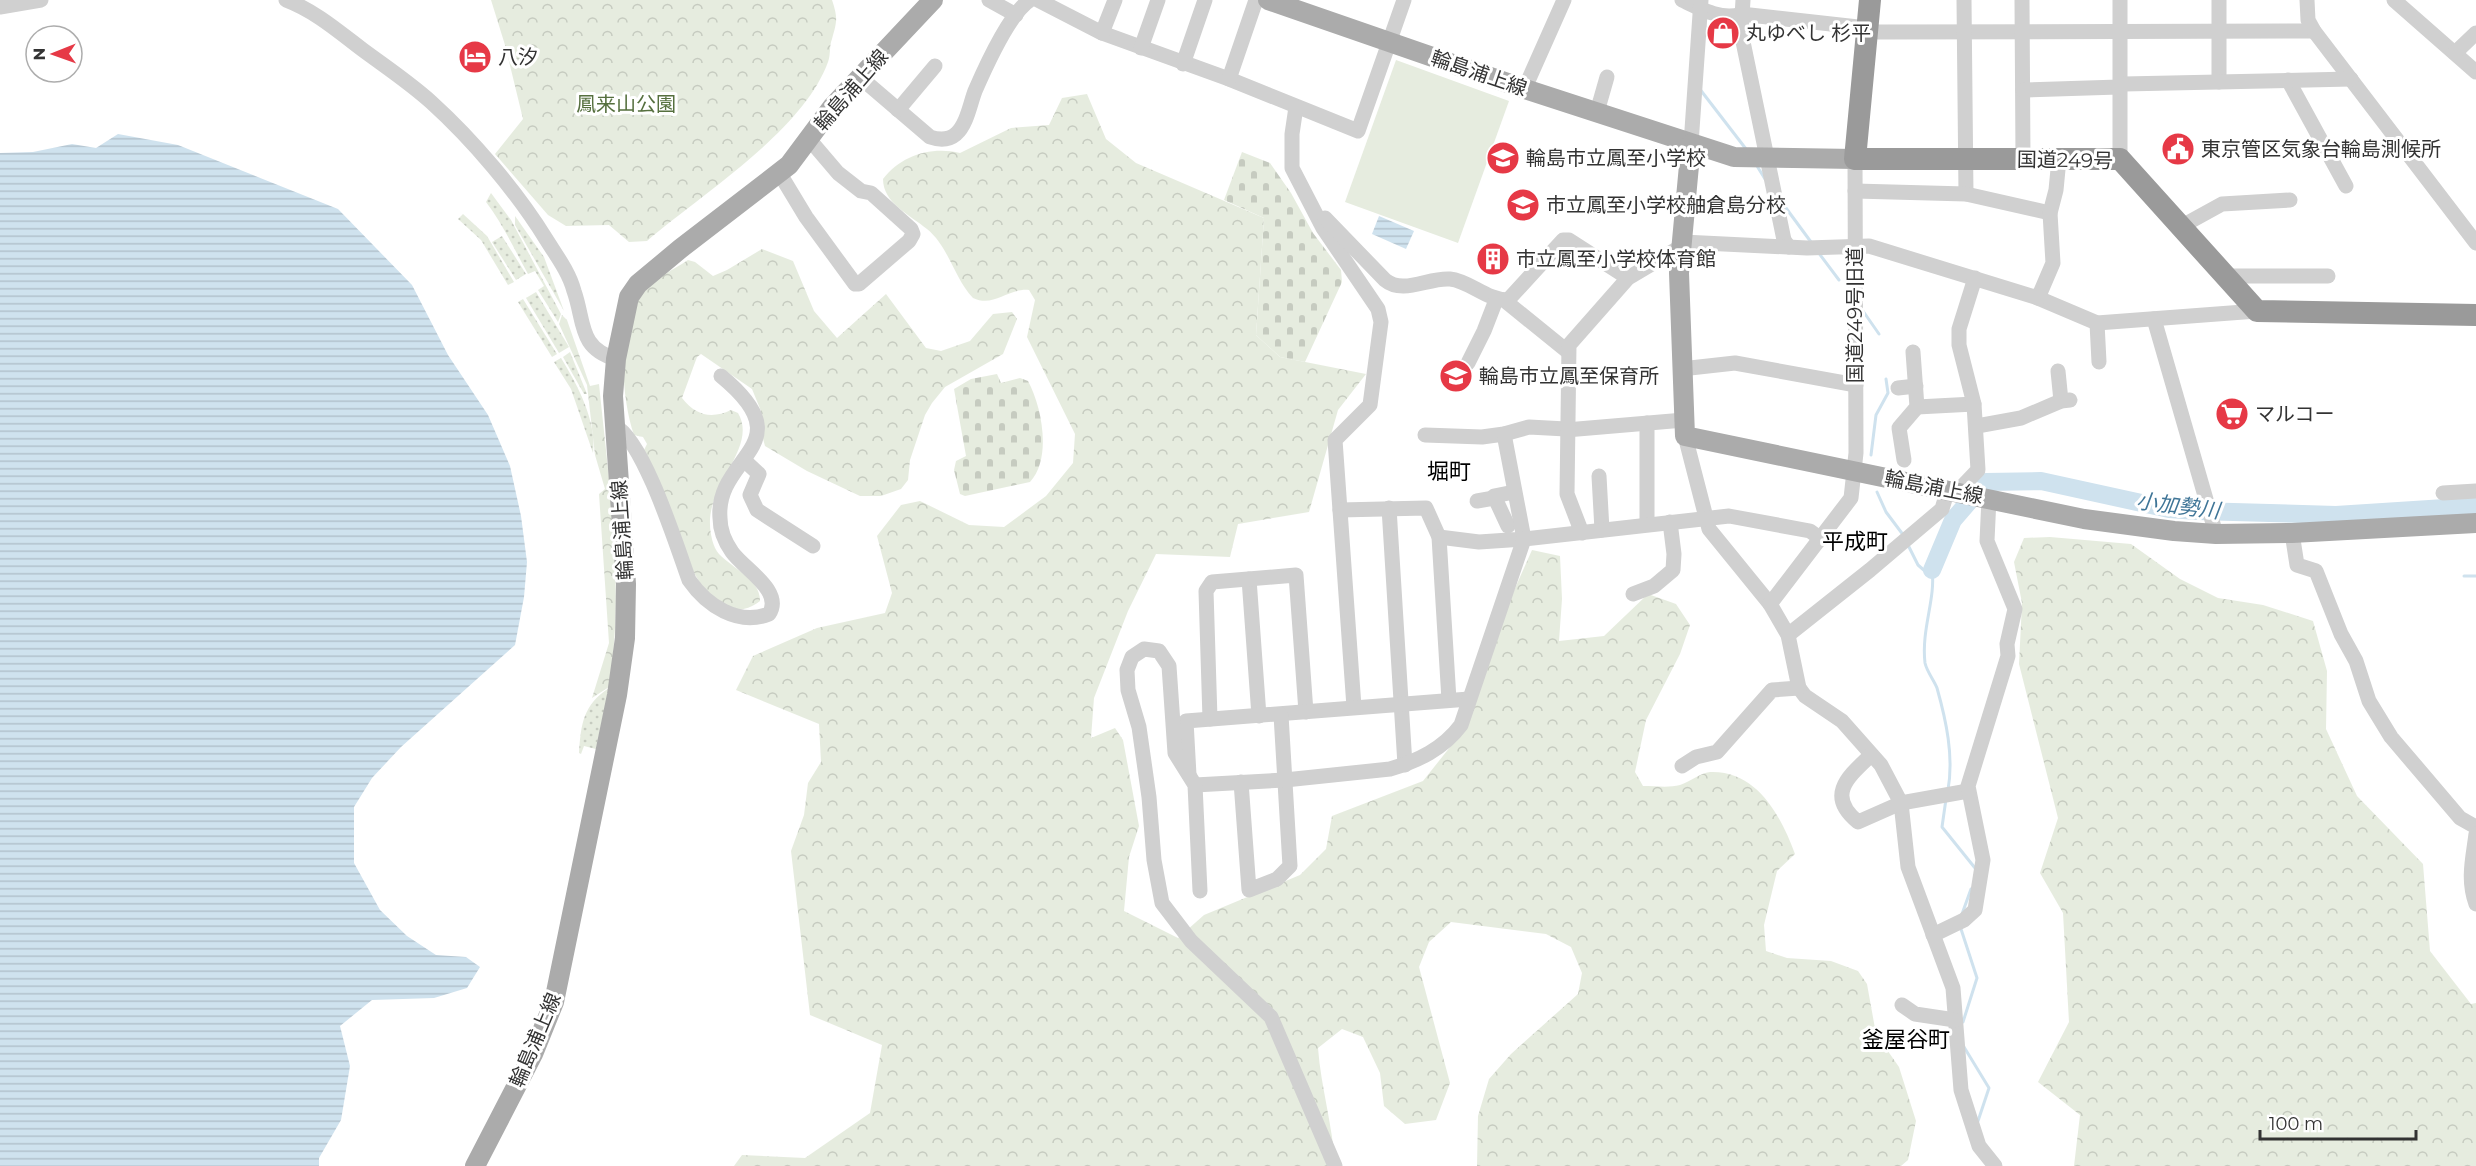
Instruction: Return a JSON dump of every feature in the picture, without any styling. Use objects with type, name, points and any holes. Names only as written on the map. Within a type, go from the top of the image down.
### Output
[{"type":"highway","points":[[1855,159],[1870,0]]},
{"type":"highway","name":"国道249号","points":[[1855,159],[2120,159],[2257,311]]},
{"type":"highway","points":[[2257,311],[2476,315]]},
{"type":"main road","name":"輪島浦上線","points":[[475,1166],[533,1054],[554,1002],[623,663],[626,613],[613,396],[616,359],[626,306],[638,284],[680,249],[780,174],[833,106],[933,0]]},
{"type":"main road","name":"輪島浦上線","points":[[1268,0],[1528,90],[1734,157],[1855,159]]},
{"type":"main road","points":[[1684,428],[1679,299],[1691,144]]},
{"type":"main road","name":"輪島浦上線","points":[[1684,428],[1855,471],[2084,519],[2292,533],[2476,523]]},
{"type":"street","points":[[0,7],[41,0]]},
{"type":"street","points":[[989,0],[1016,15]]},
{"type":"street","points":[[861,78],[936,139],[949,138],[958,132],[975,90],[1016,15],[1030,0]]},
{"type":"street","points":[[1038,0],[1102,33],[1229,79],[1358,131],[1404,0]]},
{"type":"street","points":[[1102,33],[1115,0]]},
{"type":"street","points":[[1141,48],[1158,0]]},
{"type":"street","points":[[1183,64],[1205,0]]},
{"type":"street","points":[[1229,79],[1256,0]]},
{"type":"street","points":[[1528,90],[1528,81],[1564,0]]},
{"type":"street","points":[[1964,0],[1966,194]]},
{"type":"street","points":[[2022,0],[2023,159]]},
{"type":"street","points":[[2120,0],[2120,159]]},
{"type":"street","points":[[2219,0],[2219,82]]},
{"type":"street","points":[[2307,0],[2308,20],[2314,31],[2476,243]]},
{"type":"street","points":[[2394,0],[2476,72]]},
{"type":"street","points":[[295,2],[342,33],[418,92],[464,136],[532,216],[560,262],[574,290],[587,340],[595,350],[616,359]]},
{"type":"street","points":[[1691,144],[1696,86],[1695,5],[1733,17],[1742,7]]},
{"type":"street","points":[[1742,7],[1867,28],[1878,32],[2314,31]]},
{"type":"street","points":[[1742,7],[1741,32],[1769,158],[1784,240],[1789,247]]},
{"type":"street","points":[[2455,53],[2476,33]]},
{"type":"street","points":[[898,110],[936,66]]},
{"type":"street","points":[[1597,111],[1607,77]]},
{"type":"street","points":[[2022,90],[2119,87],[2124,84],[2351,79]]},
{"type":"street","points":[[2288,80],[2346,186]]},
{"type":"street","points":[[1296,107],[1292,134],[1292,168],[1323,228],[1378,309],[1381,322],[1370,405],[1335,440],[1354,707]]},
{"type":"street","points":[[780,174],[813,226],[855,284],[859,284],[909,241],[913,234],[911,229],[871,194],[861,191],[838,173],[809,139]]},
{"type":"street","name":"国道249号旧道","points":[[1770,603],[1851,498],[1855,471],[1855,159]]},
{"type":"street","points":[[2038,298],[2053,263],[2050,213],[2056,190],[2059,159]]},
{"type":"street","points":[[1855,191],[1966,194],[2050,213]]},
{"type":"street","points":[[2182,226],[2222,204],[2290,200]]},
{"type":"street","points":[[1314,210],[1320,212],[1390,284],[1402,286],[1452,279],[1500,300],[1567,351]]},
{"type":"street","points":[[1500,300],[1508,300],[1563,240],[1569,240],[1629,278]]},
{"type":"street","points":[[1582,533],[1567,494],[1567,351],[1569,345],[1629,278],[1682,244],[1823,249],[1869,246],[2038,298],[2097,323],[2257,311]]},
{"type":"street","points":[[2226,276],[2328,276]]},
{"type":"street","points":[[1788,634],[1942,509],[1956,491],[1978,470],[1974,404],[1960,353],[1959,337],[1975,278]]},
{"type":"street","points":[[1468,363],[1500,300]]},
{"type":"street","points":[[2154,319],[2213,528]]},
{"type":"street","points":[[2097,323],[2099,362]]},
{"type":"street","points":[[1904,460],[1899,428],[1917,407],[1913,352]]},
{"type":"street","points":[[1681,369],[1735,363],[1856,386]]},
{"type":"street","points":[[1977,426],[2021,418],[2066,400],[2058,371]]},
{"type":"street","points":[[615,426],[623,429],[640,454],[689,580],[697,592],[713,605],[743,619],[753,619],[769,614],[773,605],[772,594],[733,552],[722,530],[720,519],[722,494],[745,461],[755,439],[756,416],[743,394],[721,376]]},
{"type":"street","points":[[1898,388],[1916,386]]},
{"type":"street","points":[[1917,407],[1974,404]]},
{"type":"street","points":[[1647,423],[1647,524]]},
{"type":"street","points":[[1425,435],[1474,437],[1504,434],[1529,426],[1566,430],[1647,423],[1684,428],[1709,529],[1770,603],[1788,634],[1799,688],[1805,696],[1842,721],[1881,765],[1901,803],[1908,867],[1953,988],[1961,1090],[1979,1146],[1995,1166]]},
{"type":"street","points":[[1335,1166],[1271,1017],[1191,941],[1162,903],[1154,860],[1149,797],[1139,727],[1127,678],[1132,657],[1144,649],[1159,651],[1169,666],[1175,753],[1179,763],[1192,780],[1241,783],[1390,769],[1405,765],[1448,742],[1461,725],[1524,538],[1504,434]]},
{"type":"street","points":[[745,461],[759,474],[750,495],[757,510],[813,546]]},
{"type":"street","points":[[1599,477],[1602,530]]},
{"type":"street","points":[[2443,493],[2476,491]]},
{"type":"street","points":[[1477,501],[1514,492]]},
{"type":"street","points":[[1494,498],[1508,526]]},
{"type":"street","points":[[1934,935],[1959,923],[1975,910],[1983,860],[1968,791],[2008,657],[2007,644],[2015,609],[1987,540],[1989,498]]},
{"type":"street","points":[[1389,508],[1405,765]]},
{"type":"street","points":[[1340,510],[1426,508],[1439,537],[1449,700]]},
{"type":"street","points":[[1439,537],[1479,542],[1582,533],[1706,516],[1729,516],[1809,531],[1821,539]]},
{"type":"street","points":[[1633,594],[1654,586],[1673,570],[1674,554],[1670,522]]},
{"type":"street","points":[[2292,533],[2297,565],[2316,572],[2356,661],[2369,700],[2391,737],[2460,818],[2476,827]]},
{"type":"street","points":[[1210,719],[1206,591],[1212,582],[1296,575],[1306,712]]},
{"type":"street","points":[[1249,579],[1258,716]]},
{"type":"street","points":[[1682,766],[1696,757],[1717,752],[1749,719],[1772,690],[1799,688]]},
{"type":"street","points":[[1200,891],[1186,721],[1469,699]]},
{"type":"street","points":[[1241,783],[1249,890],[1277,879],[1290,867],[1281,715]]},
{"type":"street","points":[[1871,754],[1848,777],[1842,788],[1843,801],[1858,822],[1901,803],[1968,791]]},
{"type":"street","points":[[2476,834],[2470,874],[2471,890],[2476,904]]},
{"type":"street","points":[[1902,1005],[1915,1014],[1955,1020]]},
{"type":"green space","name":"鳳来山公園","points":[[491,0],[832,0],[836,20],[828,62],[815,88],[775,136],[647,241],[629,242],[609,225],[566,226],[548,215],[495,154],[523,119],[505,45]]},
{"type":"green space","points":[[1396,60],[1509,101],[1458,243],[1345,202]]},
{"type":"green space","points":[[1087,94],[1106,139],[1136,163],[1264,218],[1256,335],[1280,357],[1366,374],[1338,410],[1309,512],[1238,524],[1230,557],[1156,554],[1128,611],[1094,698],[1091,738],[1115,728],[1123,740],[1139,826],[1129,857],[1124,911],[1178,938],[1204,915],[1300,875],[1326,849],[1332,816],[1423,781],[1462,732],[1512,595],[1532,550],[1560,556],[1562,599],[1559,641],[1604,636],[1648,594],[1676,604],[1690,625],[1680,654],[1646,720],[1635,772],[1643,786],[1662,787],[1680,785],[1710,772],[1727,773],[1754,787],[1774,811],[1795,854],[1777,871],[1764,925],[1766,951],[1787,958],[1831,961],[1858,971],[1867,984],[1876,1034],[1899,1067],[1916,1121],[1908,1160],[1901,1166],[1477,1166],[1478,1116],[1489,1079],[1511,1054],[1578,994],[1582,973],[1571,947],[1546,934],[1451,922],[1429,942],[1419,967],[1450,1083],[1436,1120],[1405,1124],[1384,1106],[1380,1073],[1363,1037],[1342,1029],[1318,1048],[1335,1166],[734,1166],[742,1155],[805,1158],[870,1113],[882,1045],[810,1015],[791,851],[804,815],[808,783],[821,762],[819,724],[736,690],[753,656],[817,628],[885,613],[892,593],[877,536],[901,505],[920,501],[969,525],[1004,527],[1046,496],[1073,463],[1075,434],[1027,337],[1035,300],[1029,290],[1021,290],[988,301],[973,298],[935,236],[892,202],[887,195],[883,179],[899,164],[918,154],[939,151],[960,153],[1011,128],[1049,125],[1062,98]]},
{"type":"green space","points":[[1242,152],[1270,163],[1291,193],[1313,233],[1341,270],[1342,282],[1305,362],[1280,357],[1256,335],[1264,218],[1224,200]]},
{"type":"green space","points":[[491,193],[511,220],[561,314],[558,322],[538,290],[544,286],[535,271],[528,274],[486,202]]},
{"type":"green space","points":[[463,214],[487,236],[514,282],[508,285],[481,240],[458,219]]},
{"type":"green space","points":[[515,216],[544,257],[564,311],[515,225]]},
{"type":"green space","points":[[502,236],[526,274],[516,280],[492,242]]},
{"type":"green space","points":[[762,249],[793,261],[814,311],[837,338],[886,294],[926,348],[941,351],[970,341],[993,314],[1012,312],[1017,319],[1003,354],[945,387],[932,403],[925,415],[910,460],[908,480],[901,489],[881,496],[860,496],[807,471],[765,446],[759,424],[761,411],[752,389],[701,354],[697,357],[682,398],[693,409],[705,414],[724,413],[731,410],[738,413],[742,426],[742,439],[716,494],[711,509],[710,524],[712,540],[717,551],[751,581],[756,587],[760,601],[743,609],[728,608],[714,600],[692,569],[643,452],[647,444],[643,437],[634,435],[624,382],[625,342],[634,306],[643,292],[664,274],[688,260],[695,262],[713,276]]},
{"type":"green space","points":[[536,292],[569,347],[559,353],[526,298]]},
{"type":"green space","points":[[523,299],[557,354],[552,357],[518,302]]},
{"type":"green space","points":[[562,315],[567,320],[590,386],[599,384],[611,497],[616,574],[614,649],[609,687],[592,698],[609,643],[599,494],[605,489],[595,455],[587,385],[559,324]]},
{"type":"green space","points":[[570,352],[587,394],[584,394],[563,357]]},
{"type":"green space","points":[[561,358],[579,391],[589,416],[593,453],[571,389],[554,362]]},
{"type":"green space","points":[[997,374],[1001,383],[1020,378],[1028,381],[1041,418],[1043,446],[1041,460],[1030,482],[965,496],[960,494],[954,470],[956,461],[966,456],[954,389],[971,379]]},
{"type":"green space","points":[[2050,537],[2131,544],[2180,579],[2218,598],[2263,605],[2313,621],[2327,671],[2326,729],[2357,796],[2423,864],[2430,951],[2471,1004],[2476,1003],[2476,1166],[2074,1166],[2080,1115],[2038,1082],[2069,1022],[2063,913],[2040,873],[2058,818],[2019,664],[2022,603],[2014,562],[2024,538]]},
{"type":"green space","points":[[609,688],[596,749],[584,746],[581,754],[579,753],[580,743],[585,716],[600,694]]},
{"type":"water","points":[[118,134],[178,145],[338,209],[412,285],[448,355],[488,415],[510,466],[521,516],[527,562],[524,597],[515,645],[401,747],[372,778],[354,807],[354,863],[380,910],[407,936],[436,955],[466,957],[480,967],[467,988],[434,998],[372,1000],[340,1026],[350,1066],[341,1120],[319,1158],[319,1166],[0,1166],[0,153],[33,152],[72,144],[96,148]]},
{"type":"water","points":[[1379,216],[1414,231],[1406,249],[1372,234]]},
{"type":"waterway","points":[[1699,88],[1746,149]]},
{"type":"waterway","points":[[1757,166],[1765,179]]},
{"type":"waterway","points":[[1783,204],[1811,242]]},
{"type":"waterway","points":[[1818,252],[1839,280]]},
{"type":"waterway","points":[[1863,311],[1879,334]]},
{"type":"waterway","points":[[1871,455],[1876,415],[1888,393],[1886,379]]},
{"type":"waterway","name":"小加勢川","points":[[1932,570],[1953,520],[1986,482],[2041,481],[2169,509],[2197,511],[2336,515],[2476,506]]},
{"type":"waterway","points":[[1877,492],[1886,512],[1904,536]]},
{"type":"waterway","points":[[1908,545],[1918,565],[1926,572],[1932,570],[1932,592],[1924,650],[1927,670],[1937,688],[1946,725],[1950,751],[1948,790]]},
{"type":"waterway","points":[[2464,576],[2476,576]]},
{"type":"waterway","points":[[1946,799],[1942,827],[1975,868]]},
{"type":"waterway","points":[[1962,914],[1971,889]]},
{"type":"waterway","points":[[1960,926],[1977,978],[1963,1022]]},
{"type":"waterway","points":[[1964,1047],[1989,1088],[1978,1121]]},
{"type":"place","name":"丸ゆべし 杉平","points":[[1723,33]]},
{"type":"place","name":"八汐","points":[[475,57]]},
{"type":"place","name":"東京管区気象台輪島測候所","points":[[2178,149]]},
{"type":"place","name":"輪島市立鳳至小学校","points":[[1503,158]]},
{"type":"place","name":"市立鳳至小学校舳倉島分校","points":[[1523,205]]},
{"type":"place","name":"市立鳳至小学校体育館","points":[[1493,259]]},
{"type":"place","name":"輪島市立鳳至保育所","points":[[1456,376]]},
{"type":"place","name":"マルコー","points":[[2232,414]]},
{"type":"district","name":"堀町","points":[[1449,471]]},
{"type":"district","name":"平成町","points":[[1855,541]]},
{"type":"district","name":"釜屋谷町","points":[[1906,1039]]}]
